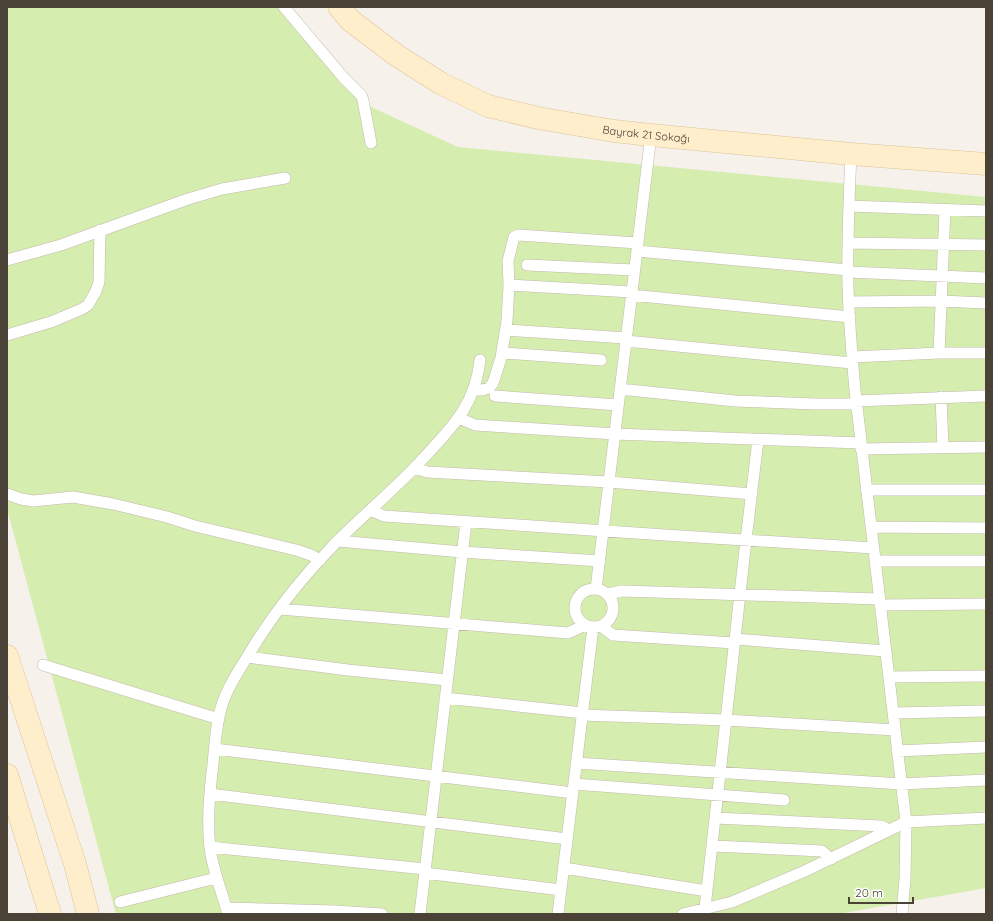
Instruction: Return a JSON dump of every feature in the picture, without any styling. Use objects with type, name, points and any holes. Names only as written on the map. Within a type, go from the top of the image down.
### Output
[{"type":"street","name":"Bayrak 21 Sokağı","points":[[339,7],[350,20],[396,55],[442,84],[488,106],[538,118],[614,131],[851,154],[986,164]]},
{"type":"street","points":[[7,656],[75,864],[88,914]]},
{"type":"street","points":[[7,774],[50,914]]},
{"type":"lane","points":[[284,7],[343,77],[361,95],[364,100],[372,143]]},
{"type":"lane","points":[[596,589],[651,135]]},
{"type":"lane","points":[[851,154],[848,271],[852,360],[906,822],[905,879],[902,914]]},
{"type":"lane","points":[[7,260],[61,245],[156,210],[222,189],[285,178]]},
{"type":"lane","points":[[849,206],[986,211]]},
{"type":"lane","points":[[939,353],[945,210]]},
{"type":"lane","points":[[7,335],[51,322],[88,305],[99,282],[100,230]]},
{"type":"lane","points":[[474,390],[489,388],[493,383],[502,353],[506,330],[509,285],[508,261],[514,237],[518,235],[848,271],[986,278]]},
{"type":"lane","points":[[848,243],[986,245]]},
{"type":"lane","points":[[527,265],[634,270]]},
{"type":"lane","points":[[509,285],[632,294],[850,317]]},
{"type":"lane","points":[[849,302],[941,301],[986,303]]},
{"type":"lane","points":[[506,330],[626,339],[852,360],[939,353],[986,353]]},
{"type":"lane","points":[[502,353],[602,360]]},
{"type":"lane","points":[[382,914],[335,911],[227,911],[216,878],[210,847],[208,824],[219,719],[228,689],[247,656],[299,584],[338,540],[414,468],[459,418],[466,407],[477,382],[480,360]]},
{"type":"lane","points":[[620,389],[735,401],[816,404],[986,396]]},
{"type":"lane","points":[[495,396],[618,405]]},
{"type":"lane","points":[[941,398],[942,447]]},
{"type":"lane","points":[[459,418],[475,425],[615,434],[861,446],[986,447]]},
{"type":"lane","points":[[705,908],[758,440]]},
{"type":"lane","points":[[414,468],[427,472],[609,482],[752,494]]},
{"type":"lane","points":[[866,490],[986,490]]},
{"type":"lane","points":[[7,494],[33,501],[73,498],[113,504],[167,517],[195,526],[296,550],[320,560]]},
{"type":"lane","points":[[370,510],[384,516],[873,548]]},
{"type":"lane","points":[[420,914],[466,522]]},
{"type":"lane","points":[[871,527],[986,528]]},
{"type":"lane","points":[[338,540],[462,552],[600,561]]},
{"type":"lane","points":[[875,561],[986,561]]},
{"type":"lane","points":[[280,609],[568,633],[593,626],[609,621],[613,614],[614,607],[612,600],[603,590],[596,589],[589,589],[582,592],[577,598],[575,612],[578,620],[593,626],[613,635],[885,651]]},
{"type":"lane","points":[[608,594],[622,591],[740,594],[880,602],[986,604]]},
{"type":"lane","points":[[558,914],[593,626]]},
{"type":"lane","points":[[247,656],[348,670],[447,680]]},
{"type":"lane","points":[[43,665],[219,719]]},
{"type":"lane","points":[[889,677],[986,676]]},
{"type":"lane","points":[[445,698],[582,714],[726,720],[895,730]]},
{"type":"lane","points":[[893,713],[986,711]]},
{"type":"lane","points":[[898,751],[986,747]]},
{"type":"lane","points":[[215,749],[436,776],[573,789],[718,794],[784,800]]},
{"type":"lane","points":[[576,763],[901,784],[986,780]]},
{"type":"lane","points":[[210,794],[567,839]]},
{"type":"lane","points":[[715,818],[881,826],[890,830]]},
{"type":"lane","points":[[683,914],[732,902],[805,872],[906,822],[986,818]]},
{"type":"lane","points":[[712,846],[822,851],[831,859]]},
{"type":"lane","points":[[210,847],[425,871],[561,890]]},
{"type":"lane","points":[[564,868],[707,891]]},
{"type":"lane","points":[[120,902],[216,878]]},
{"type":"green space","points":[[7,7],[277,7],[358,101],[458,147],[986,197],[986,888],[838,914],[116,914],[7,509]]}]
